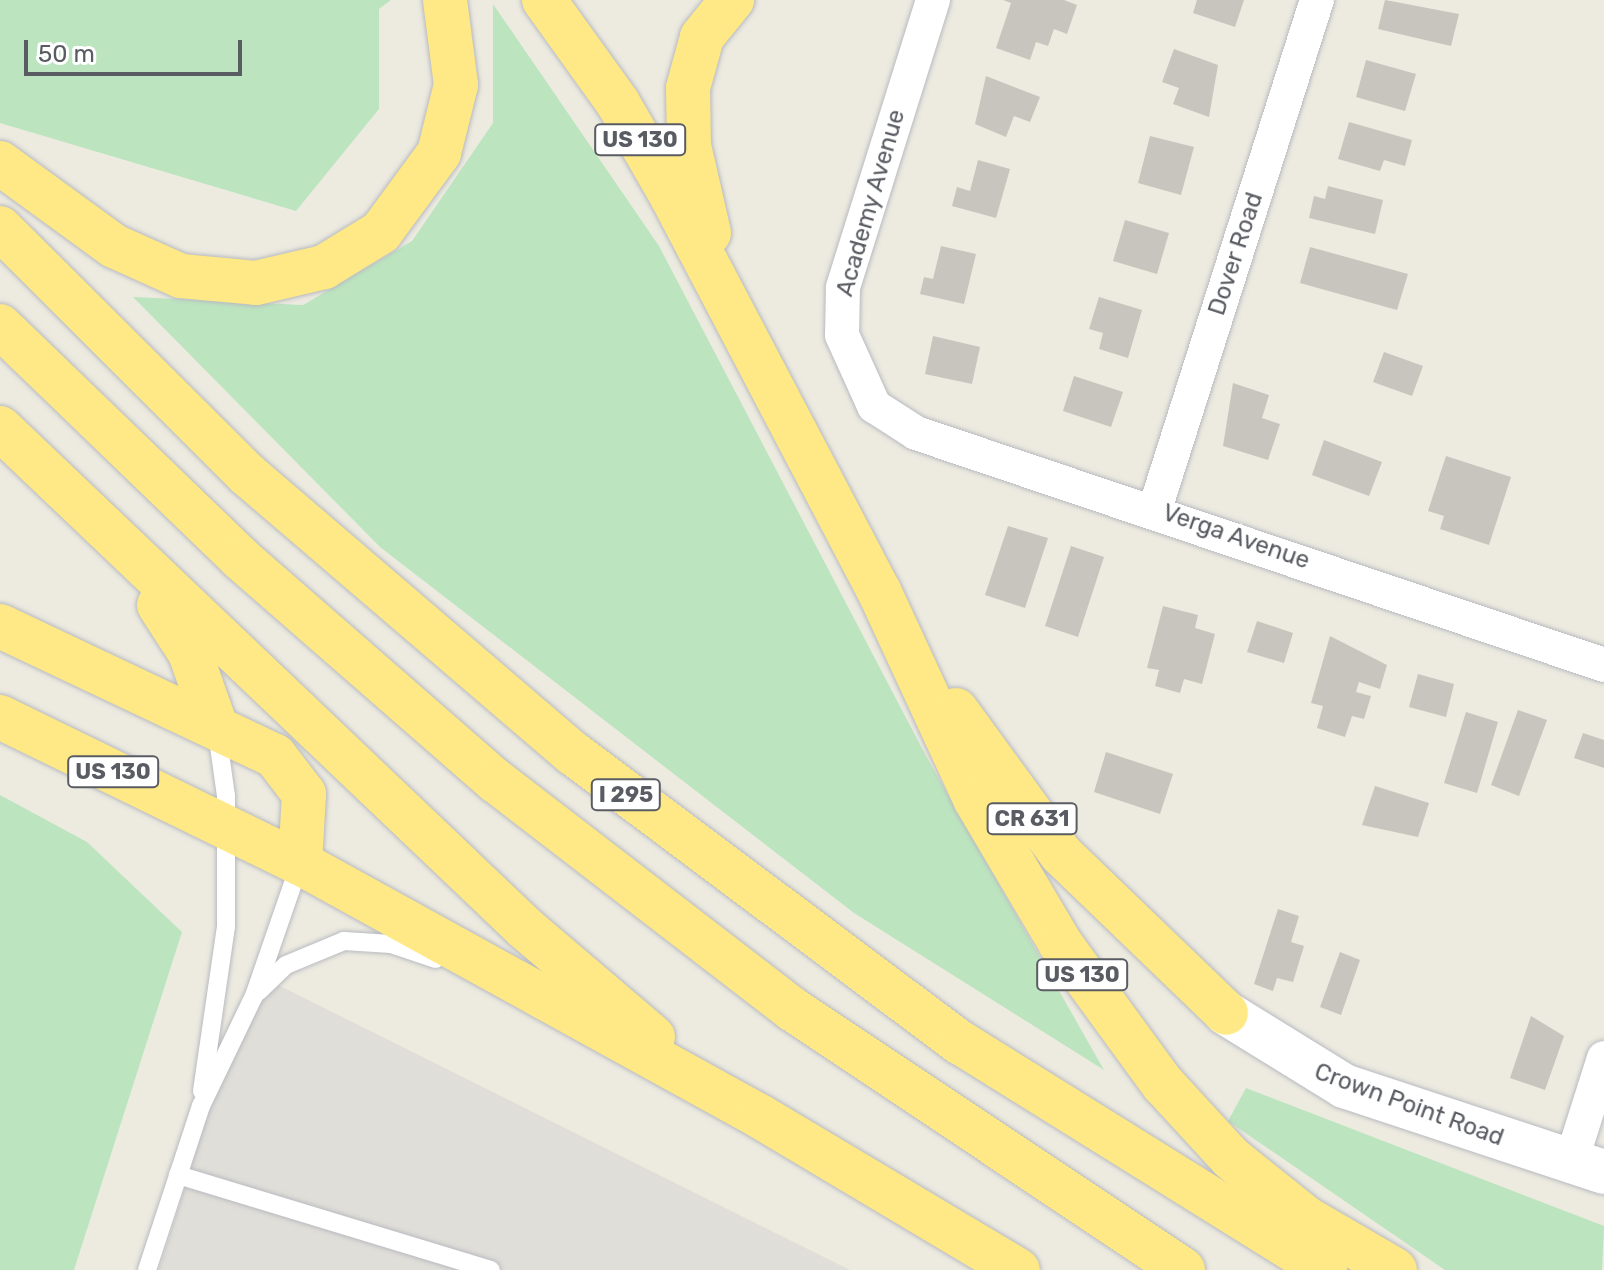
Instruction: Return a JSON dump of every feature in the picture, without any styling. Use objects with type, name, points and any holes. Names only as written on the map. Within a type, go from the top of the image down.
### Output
[{"type":"highway","points":[[0,163],[114,246],[181,276],[256,283],[324,267],[381,232],[439,153],[456,85],[457,45],[445,0]]},
{"type":"highway","name":"US 130","points":[[544,0],[618,103],[722,289],[879,591],[975,799],[1060,943],[1143,1060],[1258,1182],[1395,1270]]},
{"type":"highway","points":[[722,289],[692,164],[687,106],[702,37],[732,0]]},
{"type":"highway","name":"I 295","points":[[0,228],[248,475],[574,754],[961,1043],[1325,1270]]},
{"type":"highway","name":"I 295","points":[[0,326],[240,558],[496,781],[792,1009],[1183,1270]]},
{"type":"highway","points":[[0,428],[525,928],[761,1117]]},
{"type":"highway","points":[[108,534],[190,653],[214,721]]},
{"type":"highway","name":"CR 631","points":[[879,591],[1035,824],[1226,1013]]},
{"type":"highway","points":[[0,626],[259,744],[292,774],[308,815],[300,863]]},
{"type":"highway","name":"US 130","points":[[0,717],[300,863],[540,998],[761,1117],[1018,1270]]},
{"type":"main road","name":"Crown Point Road","points":[[1226,1013],[1344,1086],[1587,1167]]},
{"type":"street","name":"Academy Avenue","points":[[872,403],[842,335],[843,288],[933,0]]},
{"type":"street","name":"Dover Road","points":[[1155,509],[1317,0]]},
{"type":"street","name":"Verga Avenue","points":[[872,403],[916,433],[1155,509],[1604,665]]},
{"type":"street","points":[[1587,1167],[1604,1058]]},
{"type":"lane","points":[[201,1106],[226,926],[225,826],[214,721]]},
{"type":"lane","points":[[147,1270],[201,1106],[254,996],[300,863]]},
{"type":"lane","points":[[254,996],[286,965],[344,941],[420,953],[540,998]]},
{"type":"lane","points":[[178,1175],[458,1265],[491,1270]]},
{"type":"shaded area","points":[[252,972],[850,1270],[159,1270]]},
{"type":"green space","points":[[0,0],[391,0],[379,9],[379,109],[296,211],[0,123]]},
{"type":"green space","points":[[493,4],[659,246],[926,756],[1104,1070],[854,913],[380,547],[133,297],[303,305],[412,241],[493,123]]},
{"type":"green space","points":[[0,795],[87,842],[182,932],[74,1270],[0,1270]]},
{"type":"green space","points":[[1246,1088],[1604,1226],[1602,1270],[1445,1270],[1228,1121]]},
{"type":"building","points":[[1003,0],[1064,0],[1077,5],[1067,34],[1054,29],[1048,46],[1036,42],[1030,60],[996,48],[1011,3]]},
{"type":"building","points":[[1197,0],[1244,0],[1235,27],[1193,13]]},
{"type":"building","points":[[1385,0],[1459,14],[1451,46],[1378,29]]},
{"type":"building","points":[[1174,49],[1218,65],[1209,117],[1173,104],[1179,88],[1162,82]]},
{"type":"building","points":[[1366,60],[1416,74],[1405,111],[1356,97]]},
{"type":"building","points":[[986,76],[1040,97],[1030,122],[1014,116],[1006,137],[975,124]]},
{"type":"building","points":[[1349,122],[1412,140],[1405,166],[1384,160],[1380,171],[1338,159]]},
{"type":"building","points":[[1150,136],[1194,147],[1181,195],[1138,183]]},
{"type":"building","points":[[978,160],[1010,169],[996,218],[952,206],[957,187],[970,191]]},
{"type":"building","points":[[1328,186],[1383,200],[1375,234],[1309,218],[1314,196],[1325,199]]},
{"type":"building","points":[[1125,220],[1169,233],[1157,274],[1113,261]]},
{"type":"building","points":[[941,246],[976,254],[964,304],[920,294],[924,277],[933,279]]},
{"type":"building","points":[[1310,247],[1408,274],[1397,310],[1300,283]]},
{"type":"building","points":[[1099,297],[1142,310],[1128,358],[1099,349],[1103,333],[1089,329]]},
{"type":"building","points":[[933,336],[980,347],[972,384],[925,374]]},
{"type":"building","points":[[1384,352],[1423,366],[1412,396],[1373,382]]},
{"type":"building","points":[[1074,376],[1123,392],[1111,427],[1063,411]]},
{"type":"building","points":[[1233,383],[1269,395],[1262,418],[1280,424],[1268,460],[1223,446]]},
{"type":"building","points":[[1324,440],[1382,462],[1369,496],[1312,475]]},
{"type":"building","points":[[1446,456],[1511,477],[1489,545],[1440,529],[1444,516],[1428,511]]},
{"type":"building","points":[[1008,526],[1048,538],[1025,608],[985,595]]},
{"type":"building","points":[[1071,546],[1104,557],[1078,637],[1045,626]]},
{"type":"building","points":[[1163,606],[1198,615],[1195,628],[1215,634],[1202,684],[1184,679],[1180,693],[1155,686],[1159,670],[1147,668]]},
{"type":"building","points":[[1257,621],[1293,633],[1284,663],[1247,652]]},
{"type":"building","points":[[1330,636],[1387,665],[1380,689],[1359,682],[1356,692],[1371,696],[1364,719],[1352,716],[1345,737],[1317,728],[1323,706],[1311,703]]},
{"type":"building","points":[[1418,674],[1454,684],[1446,717],[1409,707]]},
{"type":"building","points":[[1518,710],[1547,720],[1519,796],[1491,785]]},
{"type":"building","points":[[1466,712],[1498,722],[1477,793],[1444,783]]},
{"type":"building","points":[[1583,733],[1604,740],[1604,768],[1574,758]]},
{"type":"building","points":[[1106,752],[1173,774],[1160,814],[1094,792]]},
{"type":"building","points":[[1375,786],[1429,803],[1418,837],[1362,825]]},
{"type":"building","points":[[1278,909],[1299,916],[1291,942],[1304,946],[1293,982],[1277,978],[1273,991],[1254,984]]},
{"type":"building","points":[[1340,952],[1360,960],[1341,1015],[1320,1007]]},
{"type":"building","points":[[1531,1016],[1564,1036],[1545,1090],[1510,1078]]}]
